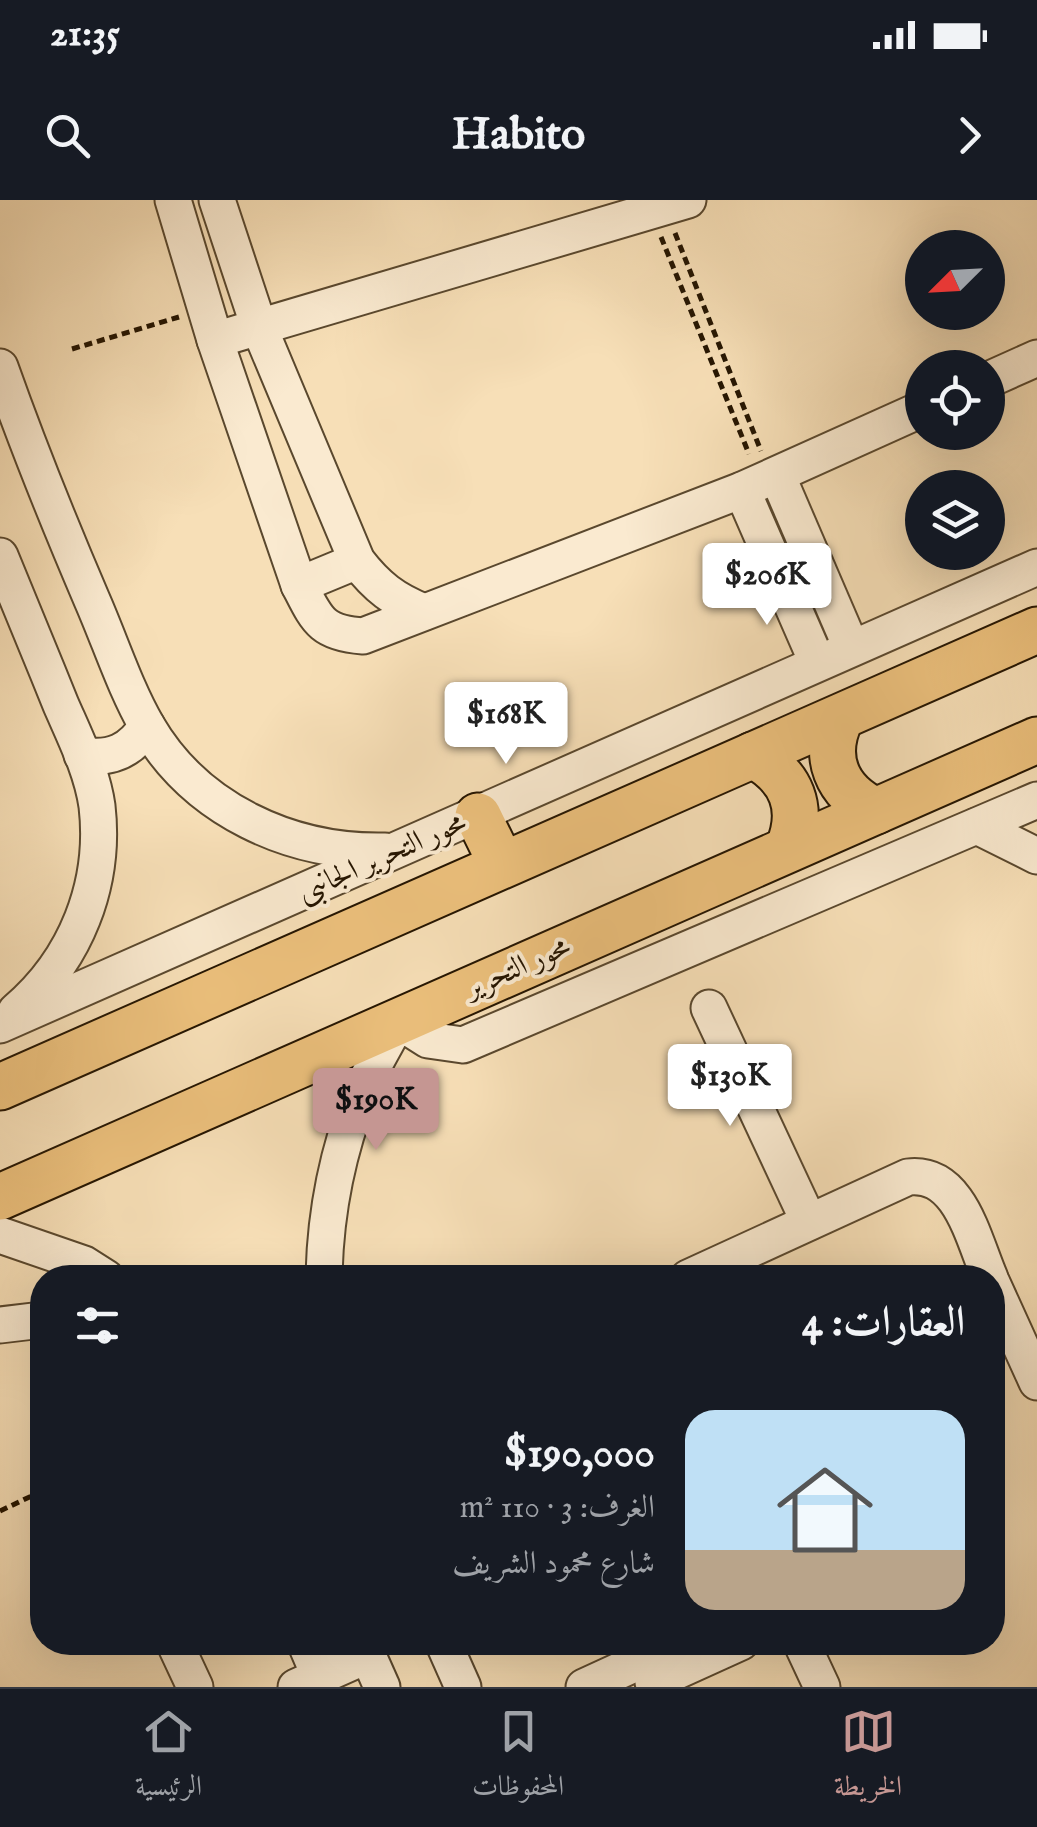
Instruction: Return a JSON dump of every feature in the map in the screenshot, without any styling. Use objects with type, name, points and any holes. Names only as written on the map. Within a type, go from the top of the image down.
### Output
[{"type":"main road","points":[[0,1087],[1037,630]]},
{"type":"main road","points":[[841,717],[833,735],[835,773],[845,790],[876,810]]},
{"type":"main road","name":"محور التحرير","points":[[0,1197],[1037,740]]},
{"type":"main road","points":[[753,754],[784,777],[793,793],[796,832],[788,850]]},
{"type":"main road","points":[[478,816],[502,866]]},
{"type":"street","points":[[173,200],[210,324],[299,584],[316,618],[338,634],[363,636],[763,481],[905,417]]},
{"type":"street","points":[[217,200],[259,327],[357,561],[374,584],[424,612]]},
{"type":"street","points":[[210,324],[259,327],[669,220]]},
{"type":"street","points":[[1005,372],[1037,358]]},
{"type":"street","points":[[0,367],[39,477],[147,726],[177,766],[202,789],[256,826],[302,843],[351,852],[401,850]]},
{"type":"street","points":[[763,481],[852,647]]},
{"type":"street","points":[[763,481],[817,662]]},
{"type":"street","points":[[0,556],[82,755],[96,804],[98,854],[89,905],[68,952],[38,992],[0,1024]]},
{"type":"street","points":[[299,584],[357,561]]},
{"type":"street","name":"محور التحرير الجانبى","points":[[0,1024],[1037,567]]},
{"type":"street","points":[[82,755],[98,758],[127,749],[147,726]]},
{"type":"street","points":[[324,1265],[337,1166],[362,1090],[398,1021],[428,1040],[462,1045],[1037,800]]},
{"type":"street","points":[[977,826],[1037,856]]},
{"type":"street","points":[[710,1008],[809,1222]]},
{"type":"street","points":[[716,1265],[908,1177],[932,1178],[951,1192],[984,1265]]},
{"type":"street","points":[[0,1235],[86,1265]]},
{"type":"street","points":[[1005,1300],[1026,1330],[1037,1382]]},
{"type":"street","points":[[0,1325],[30,1321]]},
{"type":"street","points":[[180,1655],[196,1687]]},
{"type":"street","points":[[306,1655],[308,1682],[371,1662]]},
{"type":"street","points":[[448,1655],[462,1687]]},
{"type":"street","points":[[584,1687],[654,1655]]},
{"type":"street","points":[[643,1687],[713,1655]]},
{"type":"street","points":[[806,1655],[822,1687]]},
{"type":"path","points":[[669,220],[756,436],[763,481]]},
{"type":"path","points":[[669,220],[669,256],[674,270],[763,481]]},
{"type":"path","points":[[669,256],[682,251]]},
{"type":"path","points":[[674,270],[688,265]]},
{"type":"path","points":[[680,284],[693,279]]},
{"type":"path","points":[[686,298],[699,293]]},
{"type":"path","points":[[694,319],[707,314]]},
{"type":"path","points":[[72,349],[210,324]]},
{"type":"path","points":[[711,361],[724,356]]},
{"type":"path","points":[[722,387],[734,382]]},
{"type":"path","points":[[727,400],[739,395]]},
{"type":"path","points":[[733,413],[744,408]]},
{"type":"path","points":[[738,427],[750,422]]},
{"type":"path","points":[[744,442],[756,436]]},
{"type":"path","points":[[0,1511],[30,1497]]}]
